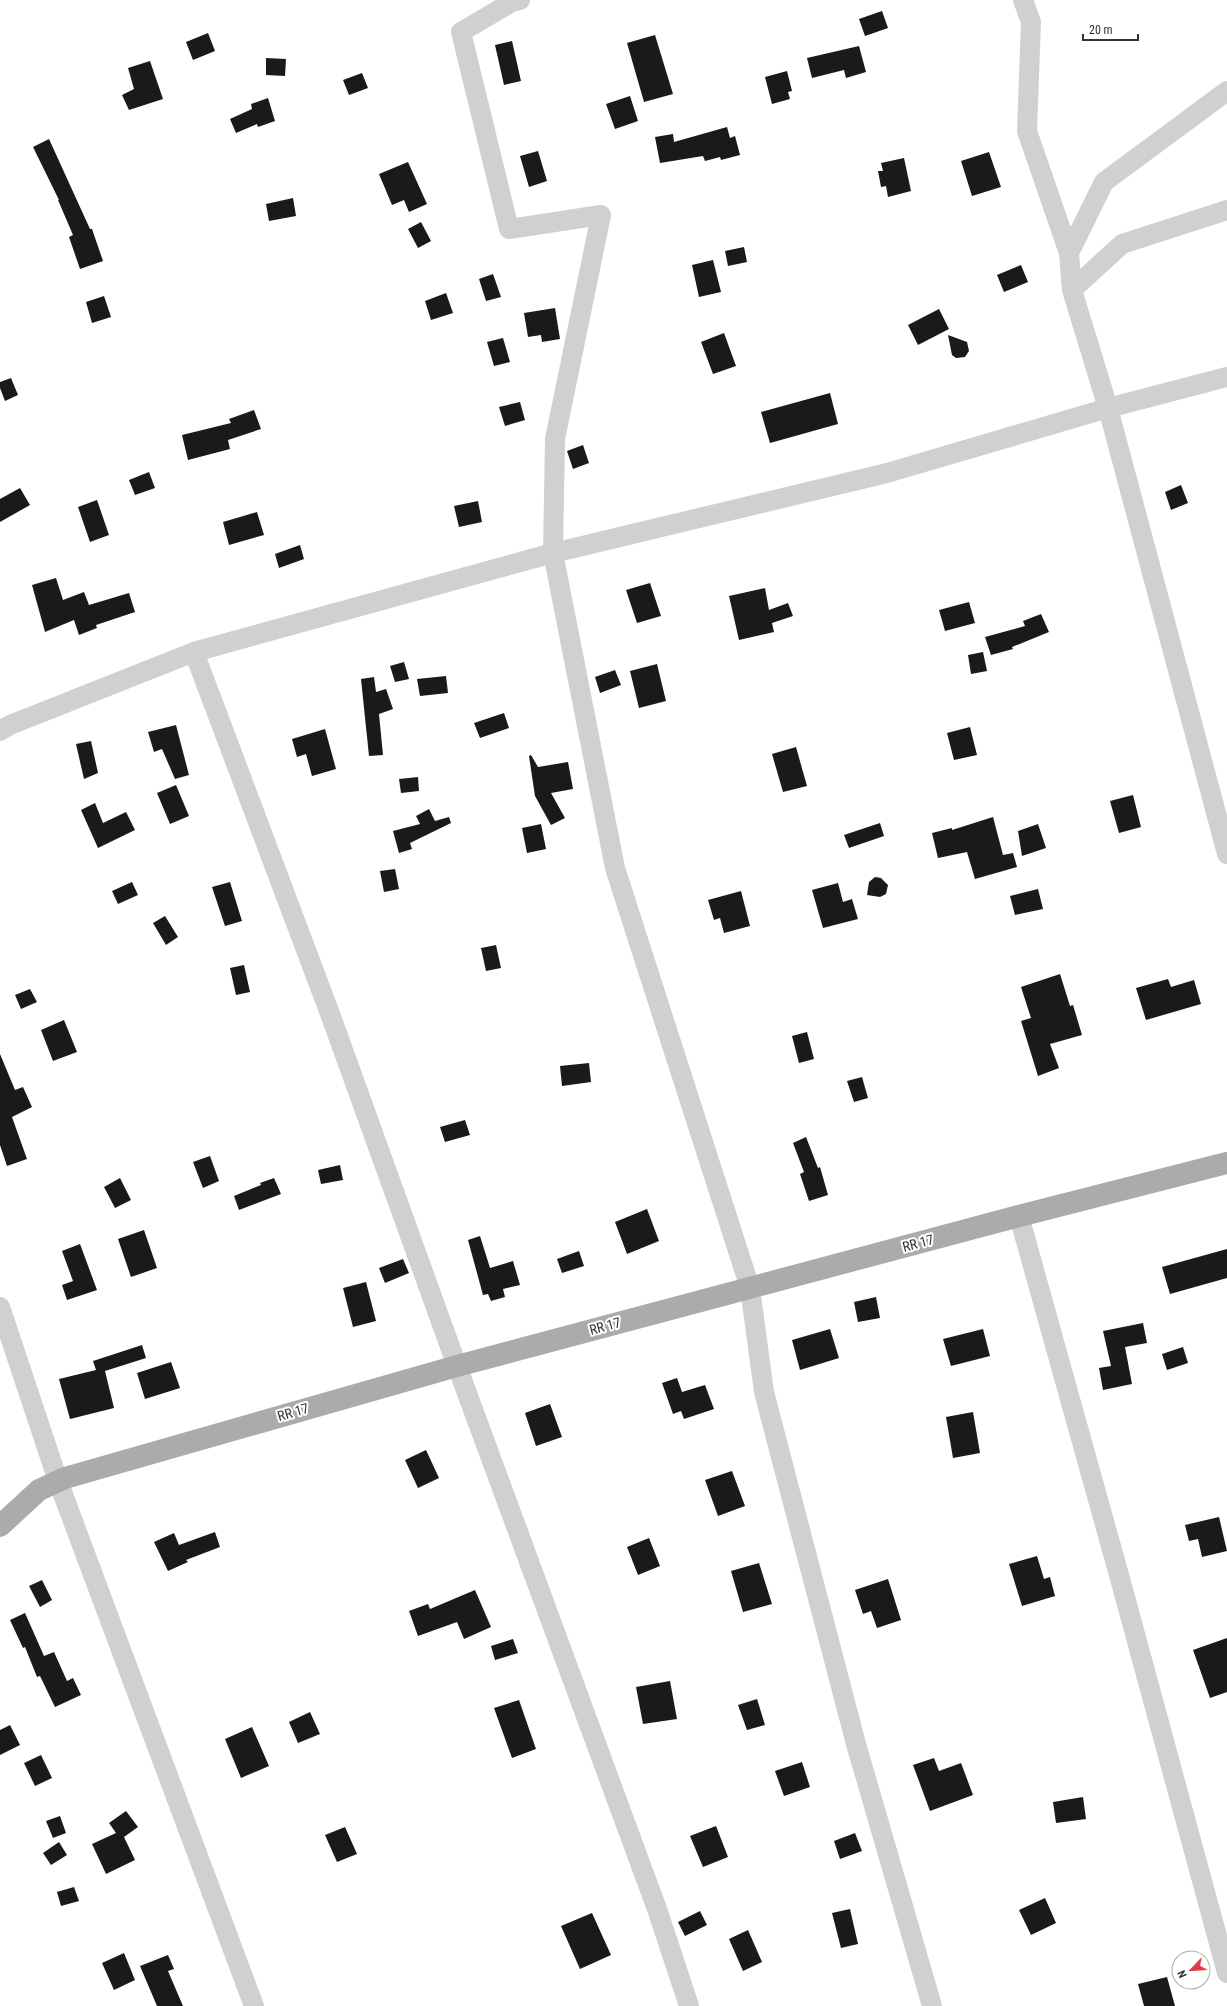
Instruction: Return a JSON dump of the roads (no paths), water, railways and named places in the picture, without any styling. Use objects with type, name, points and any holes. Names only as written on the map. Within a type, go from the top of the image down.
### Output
[{"type":"main road","name":"RR 17","points":[[0,1526],[39,1490],[58,1481],[456,1366],[1227,1162]]},
{"type":"street","points":[[520,0],[512,2],[461,32],[509,229],[601,215],[555,439],[554,553],[615,868],[750,1288],[764,1392],[856,1744],[932,2006]]},
{"type":"street","points":[[1023,0],[1031,22],[1027,131],[1069,253],[1072,290],[1108,408],[1227,854]]},
{"type":"street","points":[[1069,253],[1104,182],[1227,91]]},
{"type":"street","points":[[1072,290],[1122,244],[1227,210]]},
{"type":"street","points":[[0,731],[10,724],[194,652],[554,553],[887,472],[1108,408],[1227,377]]},
{"type":"street","points":[[194,652],[332,1018],[456,1366],[657,1909],[689,2006]]},
{"type":"street","points":[[1019,1216],[1115,1560],[1227,1973]]},
{"type":"street","points":[[0,1307],[58,1481],[254,2006]]}]
